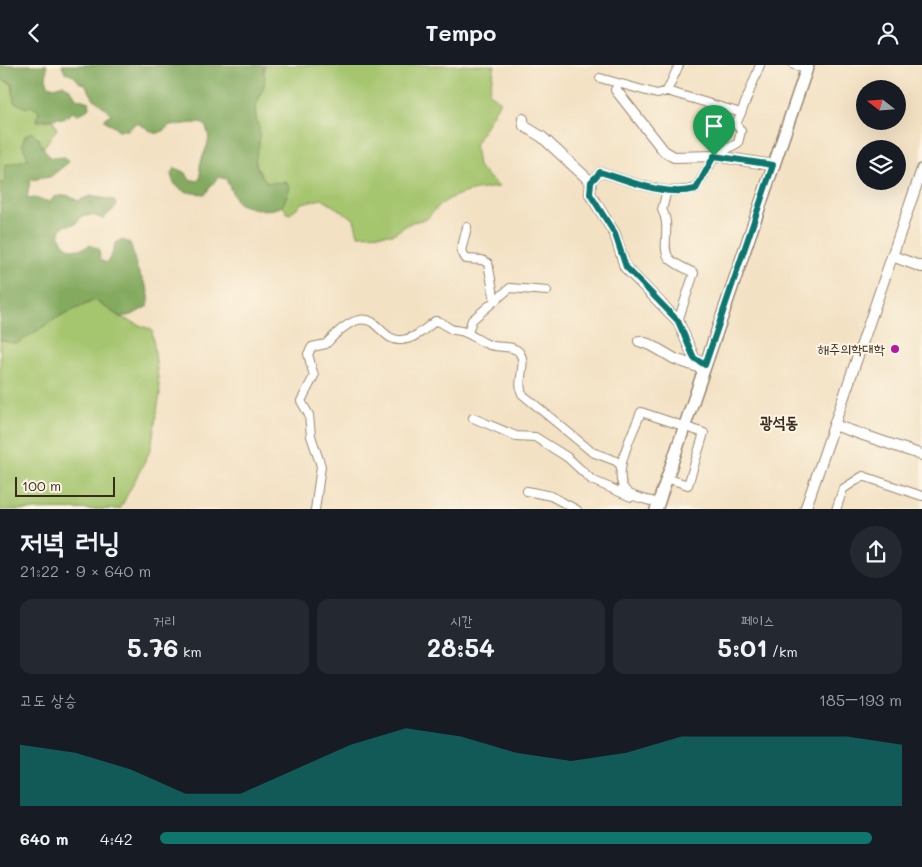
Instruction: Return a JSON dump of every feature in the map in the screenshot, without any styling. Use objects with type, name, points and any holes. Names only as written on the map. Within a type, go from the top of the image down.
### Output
[{"type":"main road","points":[[658,508],[666,478],[807,66]]},
{"type":"street","points":[[667,91],[679,65]]},
{"type":"street","points":[[704,367],[694,358],[678,321],[626,267],[615,234],[590,194],[591,182],[600,172],[666,190],[681,192],[696,189],[714,156],[738,143],[741,131],[736,124],[760,65]]},
{"type":"street","points":[[794,65],[807,66]]},
{"type":"street","points":[[600,78],[658,94],[667,91],[741,113]]},
{"type":"street","points":[[616,90],[664,151],[674,157],[714,156],[773,165]]},
{"type":"street","points":[[523,119],[524,126],[542,137],[591,182]]},
{"type":"street","points":[[805,509],[922,169]]},
{"type":"street","points":[[666,190],[662,210],[667,218],[666,251],[669,259],[694,273],[678,321]]},
{"type":"street","points":[[467,227],[461,251],[466,259],[482,260],[488,263],[494,301]]},
{"type":"street","points":[[892,256],[922,267]]},
{"type":"street","points":[[468,333],[472,321],[510,288],[547,291]]},
{"type":"street","points":[[315,509],[322,466],[311,436],[309,415],[301,401],[314,375],[308,354],[312,347],[326,344],[337,331],[363,320],[370,321],[388,336],[400,340],[418,335],[435,321],[442,321],[451,329],[468,333],[485,344],[498,348],[511,347],[519,352],[523,360],[520,388],[522,394],[592,452],[616,461],[621,466]]},
{"type":"street","points":[[639,341],[651,345],[676,359],[704,367]]},
{"type":"street","points":[[658,508],[628,493],[620,481],[621,466],[641,412],[704,433],[688,485],[666,478]]},
{"type":"street","points":[[473,418],[516,436],[534,437],[567,457],[592,480],[658,508]]},
{"type":"street","points":[[834,425],[922,455]]},
{"type":"street","points":[[836,509],[843,489],[863,476],[922,496]]},
{"type":"street","points":[[528,491],[551,496],[577,509]]},
{"type":"green space","points":[[0,65],[47,65],[46,78],[48,85],[55,87],[63,84],[72,91],[76,98],[89,102],[90,105],[87,110],[77,115],[73,112],[64,119],[37,121],[39,111],[31,106],[26,108],[14,102],[12,83],[0,79]]},
{"type":"green space","points":[[62,65],[265,65],[263,67],[265,83],[255,108],[260,135],[256,163],[257,168],[267,183],[286,182],[290,187],[283,206],[272,209],[260,209],[237,203],[226,179],[218,177],[205,194],[188,192],[179,188],[175,185],[171,174],[175,168],[186,173],[189,179],[198,181],[201,176],[201,162],[209,138],[204,124],[170,125],[160,132],[153,133],[136,123],[128,130],[119,130],[104,120],[112,114],[94,99],[85,84],[80,83],[74,76],[65,73]]},
{"type":"green space","points":[[265,65],[495,65],[489,93],[500,101],[475,145],[478,166],[499,187],[459,195],[441,204],[427,219],[412,222],[393,234],[358,235],[354,219],[322,199],[302,203],[290,214],[287,213],[283,206],[289,187],[267,183],[258,170],[255,158],[260,134],[256,120],[256,105],[261,95]]},
{"type":"green space","points":[[0,79],[13,85],[39,111],[38,121],[53,120],[57,129],[43,148],[38,137],[28,159],[0,185]]},
{"type":"green space","points":[[31,132],[51,158],[65,157],[69,162],[50,177],[30,180],[27,199],[35,198],[50,202],[54,197],[67,195],[78,201],[90,196],[114,200],[117,206],[103,219],[92,215],[81,217],[76,224],[63,226],[59,235],[64,244],[72,249],[80,249],[90,245],[99,249],[100,260],[107,263],[115,243],[122,240],[130,243],[137,269],[147,289],[149,301],[148,306],[132,315],[120,317],[95,300],[60,316],[16,344],[0,340],[0,185],[6,180],[5,165],[28,159],[22,144],[25,136]]},
{"type":"green space","points":[[95,300],[120,317],[152,330],[160,393],[151,449],[120,509],[0,509],[0,340],[16,344],[60,316]]},
{"type":"place","name":"해주의학대학","points":[[895,349]]},
{"type":"district","name":"광석동","points":[[779,422]]},
{"type":"route","points":[[714,156],[773,165],[705,365],[694,358],[678,321],[626,267],[615,234],[590,194],[591,182],[600,172],[666,190],[681,192],[696,189],[714,156]]}]
